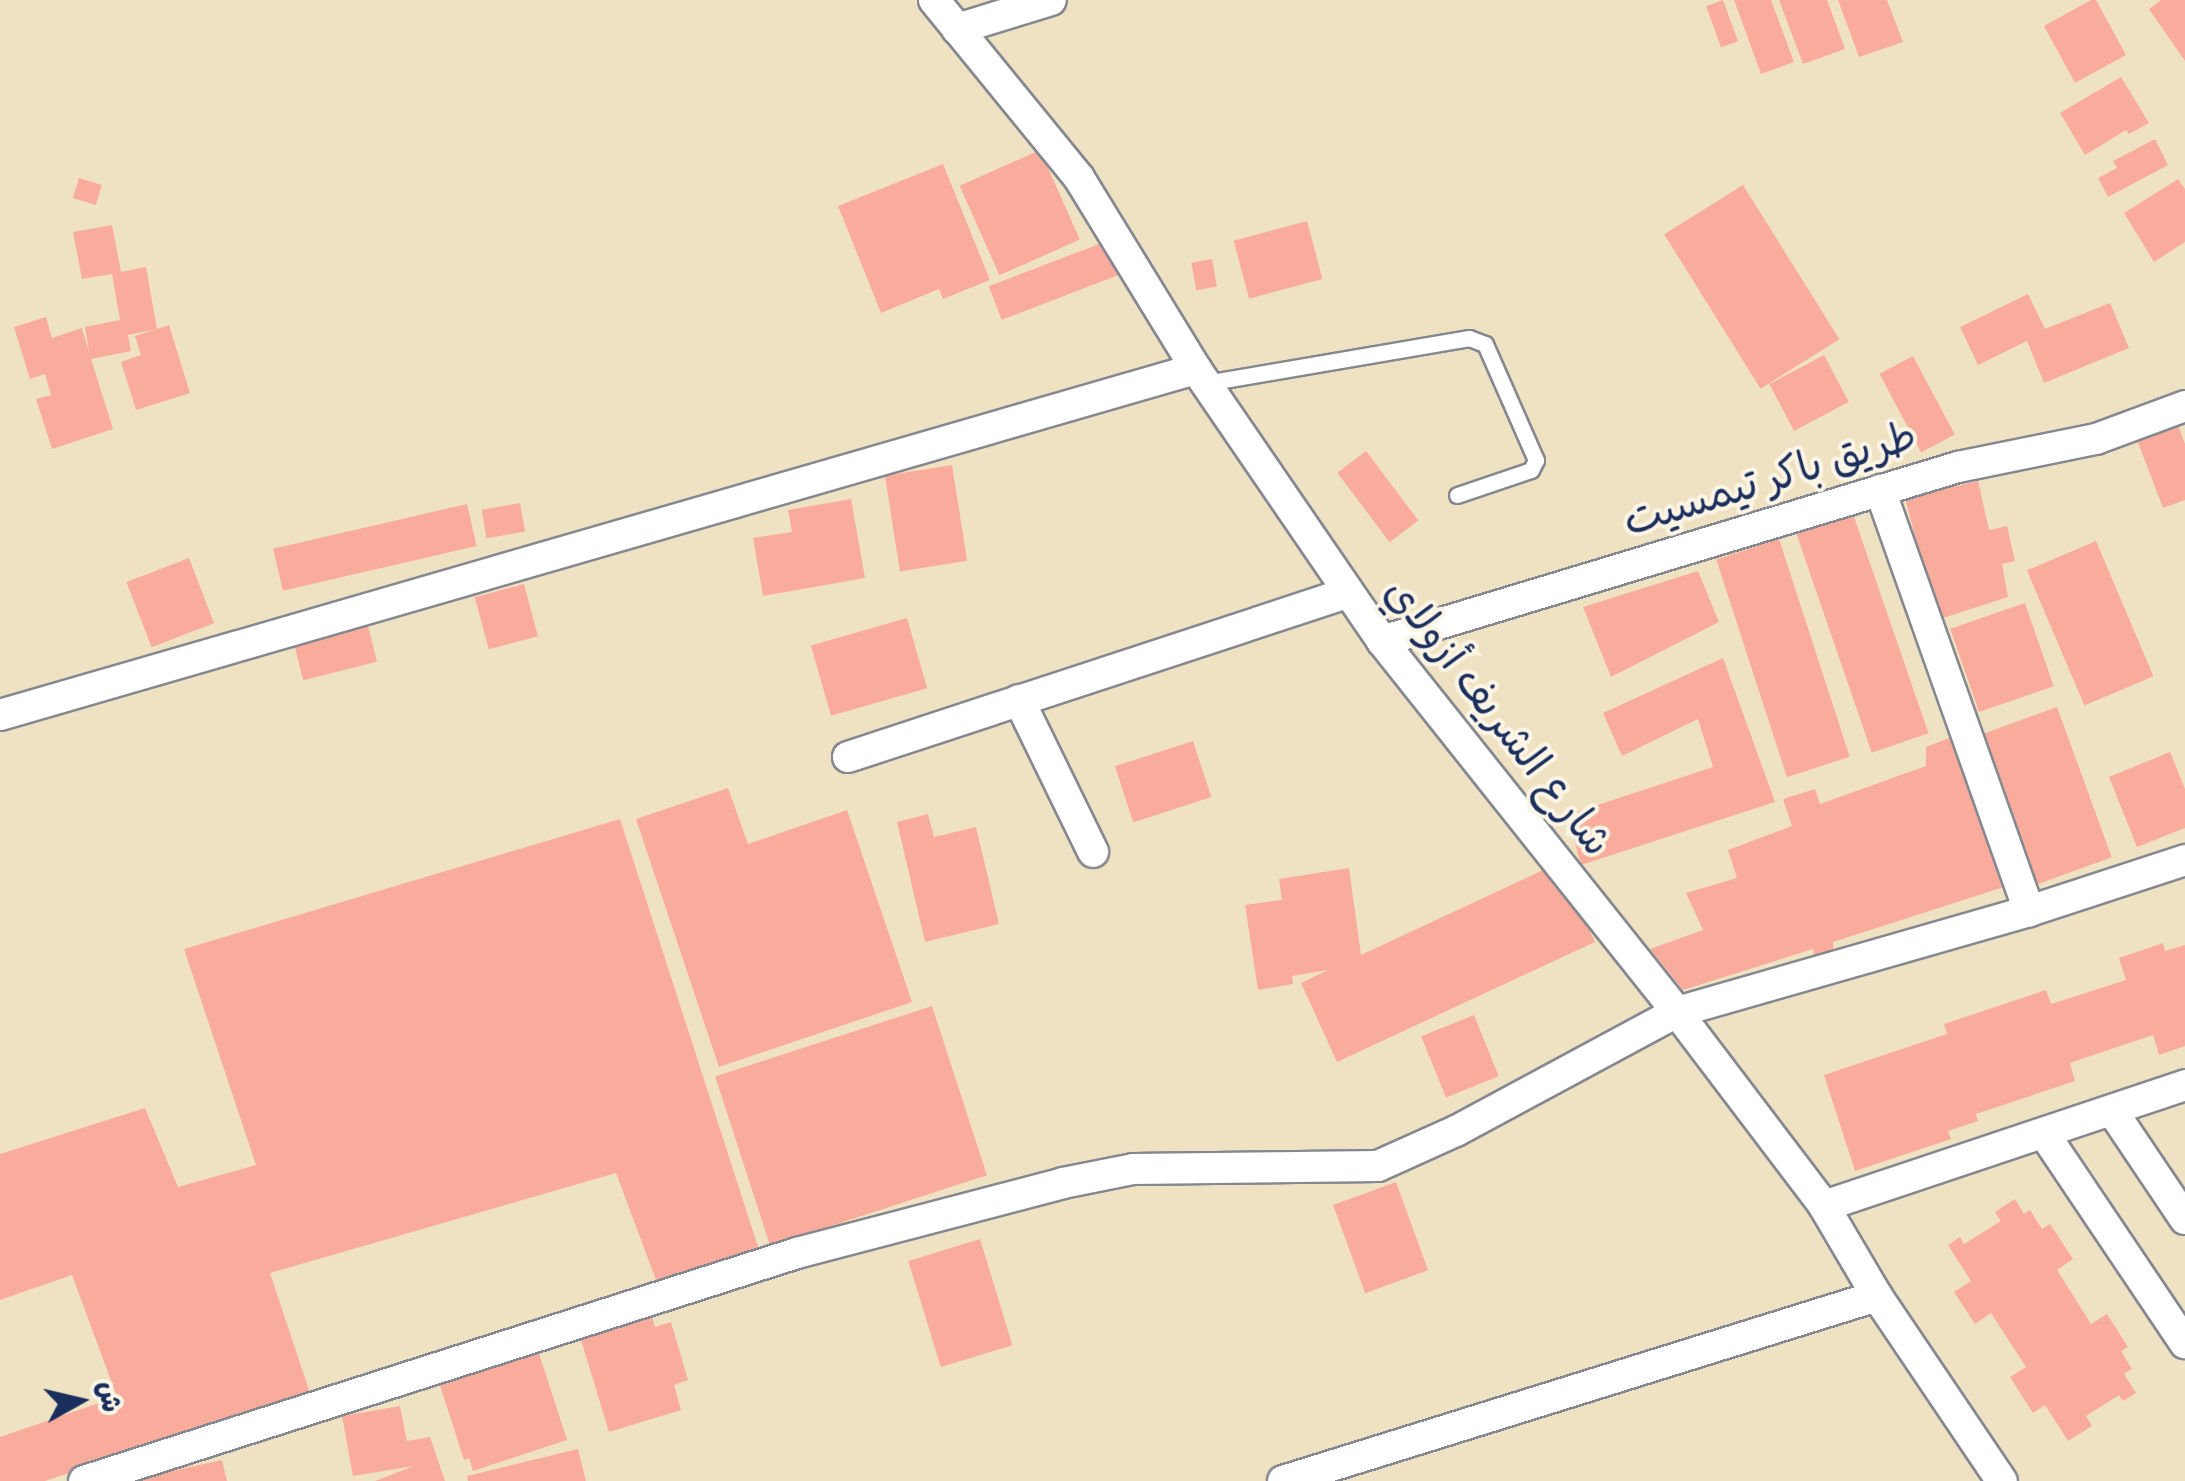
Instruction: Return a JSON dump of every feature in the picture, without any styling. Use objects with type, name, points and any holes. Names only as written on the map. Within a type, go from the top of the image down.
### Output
[{"type":"street","name":"شارع الشريف أزولاي","points":[[934,0],[1078,178],[1201,376],[1382,642],[1677,1012],[1824,1206],[1877,1296],[2002,1481]]},
{"type":"street","points":[[957,29],[1051,0]]},
{"type":"street","points":[[0,715],[1201,376]]},
{"type":"street","name":"طريق باكر تيمسيت","points":[[1382,642],[1958,467],[2096,439],[2185,406]]},
{"type":"street","points":[[1880,490],[2029,910]]},
{"type":"street","points":[[848,757],[1348,593]]},
{"type":"street","points":[[1018,700],[1092,852]]},
{"type":"street","points":[[84,1481],[797,1253],[1063,1183],[1133,1168],[1378,1166],[1456,1131],[1677,1012],[2029,910],[2185,860]]},
{"type":"street","points":[[1824,1206],[2185,1086]]},
{"type":"street","points":[[2114,1112],[2185,1218]]},
{"type":"street","points":[[2045,1135],[2185,1343]]},
{"type":"street","points":[[1282,1481],[1877,1296]]},
{"type":"lane","points":[[1201,376],[1470,338],[1486,344],[1536,460],[1531,470],[1457,495]]},
{"type":"building","points":[[1723,0],[1738,41],[1721,48],[1706,6]]},
{"type":"building","points":[[1734,0],[1771,0],[1794,62],[1761,74]]},
{"type":"building","points":[[1779,0],[1827,0],[1845,49],[1803,64]]},
{"type":"building","points":[[1838,0],[1887,0],[1903,42],[1859,57]]},
{"type":"building","points":[[2096,0],[2126,55],[2075,83],[2044,26]]},
{"type":"building","points":[[2161,0],[2185,0],[2185,61],[2149,9]]},
{"type":"building","points":[[2121,77],[2149,123],[2129,134],[2126,130],[2085,155],[2060,113]]},
{"type":"building","points":[[2155,139],[2168,165],[2108,197],[2098,178],[2117,168],[2113,161]]},
{"type":"building","points":[[1040,150],[1080,240],[999,275],[960,186]]},
{"type":"building","points":[[943,164],[990,280],[943,299],[939,289],[881,313],[838,206]]},
{"type":"building","points":[[79,178],[102,185],[96,205],[73,198]]},
{"type":"building","points":[[2178,179],[2185,189],[2185,242],[2154,262],[2124,213]]},
{"type":"building","points":[[1743,185],[1839,339],[1761,389],[1664,234]]},
{"type":"building","points":[[1307,221],[1323,279],[1249,299],[1234,241]]},
{"type":"building","points":[[112,225],[121,272],[146,267],[157,329],[128,335],[131,351],[91,359],[113,429],[52,449],[36,399],[51,395],[45,374],[30,379],[14,327],[46,317],[52,338],[82,328],[89,352],[85,327],[120,320],[112,274],[82,279],[73,232]]},
{"type":"building","points":[[1112,239],[1125,273],[1002,320],[989,286]]},
{"type":"building","points":[[1212,259],[1217,287],[1196,290],[1191,263]]},
{"type":"building","points":[[2028,294],[2045,329],[2110,303],[2129,348],[2044,383],[2027,341],[1978,365],[1960,327]]},
{"type":"building","points":[[169,325],[190,393],[136,410],[121,362],[141,355],[135,336]]},
{"type":"building","points":[[1824,355],[1849,402],[1794,431],[1769,384]]},
{"type":"building","points":[[1913,356],[1955,435],[1921,452],[1879,374]]},
{"type":"building","points":[[2178,425],[2185,444],[2185,500],[2163,508],[2137,440]]},
{"type":"building","points":[[1366,451],[1418,520],[1390,542],[1337,473]]},
{"type":"building","points":[[952,465],[967,561],[900,571],[885,476]]},
{"type":"building","points":[[1978,481],[1989,530],[2007,526],[2015,561],[2002,564],[2008,597],[1937,620],[1905,498]]},
{"type":"building","points":[[851,499],[865,578],[763,596],[753,538],[792,532],[788,510]]},
{"type":"building","points":[[520,503],[525,532],[487,538],[482,510]]},
{"type":"building","points":[[467,504],[477,546],[283,591],[273,549]]},
{"type":"building","points":[[1852,511],[1929,733],[1872,753],[1795,531]]},
{"type":"building","points":[[1779,539],[1850,757],[1787,777],[1716,559]]},
{"type":"building","points":[[2096,541],[2153,676],[2084,706],[2027,570]]},
{"type":"building","points":[[189,558],[214,623],[152,647],[126,582]]},
{"type":"building","points":[[1698,571],[1719,622],[1611,677],[1583,607]]},
{"type":"building","points":[[524,584],[538,636],[489,649],[475,597]]},
{"type":"building","points":[[2025,603],[2054,686],[1979,712],[1950,629]]},
{"type":"building","points":[[907,618],[927,688],[831,716],[811,646]]},
{"type":"building","points":[[367,622],[377,662],[303,680],[293,640]]},
{"type":"building","points":[[1723,658],[1775,802],[1581,865],[1567,815],[1713,767],[1698,719],[1622,756],[1603,713]]},
{"type":"building","points":[[2057,707],[2112,857],[2027,888],[1972,738]]},
{"type":"building","points":[[1954,736],[2007,886],[1833,942],[1834,956],[1814,958],[1813,949],[1683,990],[1650,949],[1703,930],[1686,893],[1737,878],[1728,850],[1792,826],[1783,799],[1815,789],[1820,804],[1926,766],[1926,747]]},
{"type":"building","points":[[1193,741],[1211,797],[1133,822],[1115,766]]},
{"type":"building","points":[[2170,752],[2185,789],[2185,828],[2137,847],[2109,777]]},
{"type":"building","points":[[728,788],[748,844],[847,810],[912,1002],[719,1067],[636,819]]},
{"type":"building","points":[[928,814],[934,837],[976,827],[999,924],[925,942],[897,822]]},
{"type":"building","points":[[620,819],[760,1253],[656,1280],[616,1173],[270,1273],[310,1393],[45,1481],[0,1481],[0,1437],[117,1397],[72,1275],[0,1300],[0,1154],[145,1108],[178,1187],[256,1165],[184,949]]},
{"type":"building","points":[[1558,863],[1595,942],[1337,1062],[1301,983],[1328,970],[1292,976],[1293,984],[1258,990],[1245,905],[1282,900],[1279,879],[1349,868],[1361,955]]},
{"type":"building","points":[[2163,943],[2165,951],[2185,945],[2185,1046],[2159,1055],[2153,1035],[2070,1063],[2075,1081],[1976,1114],[1978,1121],[1948,1131],[1951,1139],[1855,1171],[1824,1075],[1947,1034],[1944,1024],[2046,990],[2051,1004],[2126,980],[2119,958]]},
{"type":"building","points":[[932,1006],[987,1175],[770,1246],[715,1076]]},
{"type":"building","points":[[1474,1015],[1499,1076],[1446,1098],[1421,1036]]},
{"type":"building","points":[[1396,1182],[1428,1270],[1365,1293],[1333,1205]]},
{"type":"building","points":[[2015,1199],[2024,1214],[2030,1210],[2042,1229],[2050,1224],[2073,1259],[2057,1270],[2091,1324],[2107,1314],[2128,1347],[2121,1351],[2132,1369],[2124,1374],[2136,1393],[2123,1401],[2119,1395],[2086,1416],[2092,1426],[2068,1441],[2045,1405],[2033,1413],[2010,1377],[2026,1367],[1991,1313],[1975,1324],[1954,1292],[1971,1281],[1948,1245],[1960,1237],[1964,1244],[2001,1221],[1995,1212]]},
{"type":"building","points":[[980,1239],[1012,1345],[941,1367],[908,1261]]},
{"type":"building","points":[[648,1305],[655,1327],[671,1322],[688,1380],[674,1385],[681,1410],[609,1432],[577,1327]]},
{"type":"building","points":[[534,1338],[567,1440],[473,1471],[469,1458],[464,1460],[435,1370]]},
{"type":"building","points":[[400,1406],[407,1441],[430,1437],[445,1481],[375,1481],[414,1466],[353,1476],[342,1416]]},
{"type":"building","points":[[578,1449],[586,1481],[468,1481],[467,1476]]},
{"type":"building","points":[[222,1460],[227,1481],[136,1481],[136,1479]]}]
